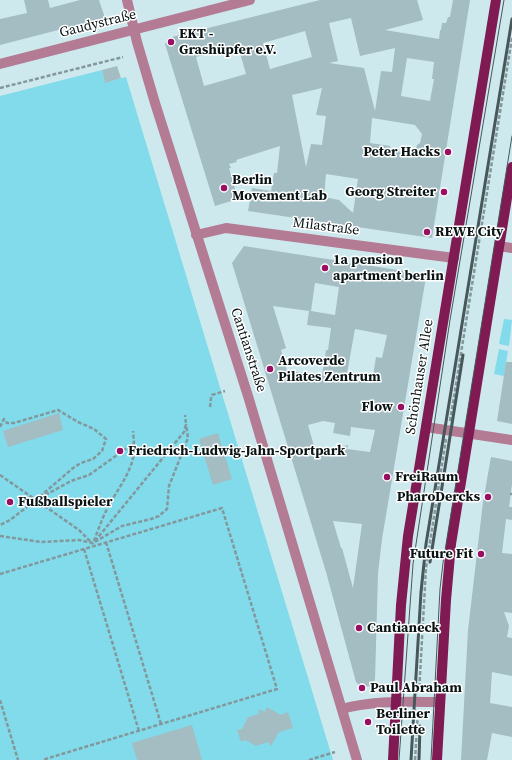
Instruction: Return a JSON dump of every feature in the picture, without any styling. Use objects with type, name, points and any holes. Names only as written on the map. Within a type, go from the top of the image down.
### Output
[{"type":"main road","name":"Schönhauser Allee","points":[[393,760],[404,576],[409,530],[496,0]]},
{"type":"main road","points":[[437,760],[446,600],[451,544],[512,167]]},
{"type":"street","name":"Cantianstraße","points":[[127,0],[136,42],[248,396],[357,760]]},
{"type":"street","name":"Gaudystraße","points":[[0,64],[250,0]]},
{"type":"street","name":"Milastraße","points":[[196,235],[226,228],[454,258]]},
{"type":"street","points":[[499,246],[512,248]]},
{"type":"street","points":[[426,427],[512,440]]},
{"type":"street","points":[[342,709],[357,705],[396,702],[440,702]]},
{"type":"path","points":[[415,760],[426,568],[512,38]]},
{"type":"path","points":[[0,88],[123,57]]},
{"type":"path","points":[[210,407],[212,395],[225,391]]},
{"type":"path","points":[[0,427],[4,419],[7,423],[14,423],[58,410],[78,422],[94,429],[106,439],[102,451],[93,459],[72,468],[36,500],[10,520],[0,525]]},
{"type":"path","points":[[0,574],[84,549],[93,545],[122,526],[159,516],[167,509],[170,486],[188,438],[185,415]]},
{"type":"path","points":[[93,545],[184,432],[186,424]]},
{"type":"path","points":[[93,545],[107,509],[127,473],[135,452],[133,431]]},
{"type":"path","points":[[36,500],[71,481],[89,475],[134,443]]},
{"type":"path","points":[[0,474],[79,530],[93,545]]},
{"type":"path","points":[[0,536],[41,542],[80,540],[93,545],[222,508],[277,690],[42,760]]},
{"type":"path","points":[[106,542],[161,724]]},
{"type":"path","points":[[84,549],[139,731]]},
{"type":"path","points":[[0,700],[18,760]]},
{"type":"path","points":[[309,760],[335,752]]},
{"type":"shaded area","name":"Friedrich-Ludwig-Jahn-Sportpark","points":[[102,70],[105,82],[126,77],[333,760],[0,760],[0,96]]},
{"type":"shaded area","points":[[504,319],[512,320],[509,346],[499,344]]},
{"type":"shaded area","points":[[499,349],[508,351],[504,376],[494,374]]},
{"type":"building","points":[[24,0],[48,0],[50,8],[80,0],[99,0],[105,18],[0,45],[0,19],[27,13]]},
{"type":"building","points":[[320,0],[417,0],[423,20],[385,30],[439,39],[442,23],[446,23],[448,17],[450,17],[453,0],[470,0],[432,238],[248,211],[252,188],[271,191],[274,173],[277,173],[280,146],[236,160],[237,162],[229,164],[238,199],[215,206],[165,44],[168,38]],"holes":[[[351,18],[360,56],[395,48],[392,72],[381,71],[375,111],[364,68],[329,63],[338,61],[329,23]],[[305,31],[312,57],[270,69],[263,43]],[[238,46],[246,74],[204,86],[196,57]],[[407,58],[434,62],[432,79],[434,79],[430,101],[401,96]],[[322,88],[316,115],[326,116],[322,145],[311,144],[306,167],[292,95]],[[372,118],[415,125],[422,134],[420,143],[417,145],[414,154],[390,150],[390,146],[370,143]],[[326,174],[358,179],[353,213],[339,200],[324,197]]]},
{"type":"building","points":[[117,66],[121,78],[105,83],[102,70]]},
{"type":"building","points":[[244,246],[423,274],[426,277],[382,539],[378,573],[375,680],[372,685],[366,687],[360,686],[356,682],[326,572],[232,263]],"holes":[[[315,283],[339,287],[335,315],[311,311]],[[273,306],[309,311],[307,325],[331,328],[322,375],[287,371],[281,350],[286,348]],[[355,329],[387,335],[382,358],[376,357],[372,383],[346,379]],[[323,421],[335,423],[333,433],[350,436],[351,427],[375,430],[370,452],[347,449],[348,445],[316,453],[308,425]],[[333,521],[362,524],[353,588]]]},
{"type":"building","points":[[506,362],[512,362],[512,424],[497,421]]},
{"type":"building","points":[[59,413],[63,430],[8,447],[3,431]]},
{"type":"building","points":[[218,433],[232,479],[213,485],[199,439]]},
{"type":"building","points":[[491,457],[512,461],[512,484],[509,507],[512,507],[512,520],[506,519],[502,553],[512,554],[512,613],[504,612],[509,626],[507,637],[512,638],[512,676],[492,672],[490,703],[512,707],[512,737],[492,733],[487,760],[461,760],[468,630],[483,502]]},
{"type":"building","points":[[267,707],[281,715],[288,712],[293,728],[279,732],[271,746],[268,742],[256,746],[245,740],[241,742],[237,730],[242,729],[248,717],[259,714],[259,709],[265,712]]},
{"type":"building","points":[[192,725],[202,760],[137,760],[132,743]]},
{"type":"tram line","points":[[399,760],[413,564],[450,320],[504,0]]},
{"type":"tram line","points":[[431,760],[440,589],[443,563],[512,136]]},
{"type":"railway","points":[[411,760],[421,592],[426,544],[512,19]]},
{"type":"railway","points":[[430,562],[463,355]]},
{"type":"railway","points":[[419,760],[420,726]]},
{"type":"place","name":"EKT - Grashüpfer e.V.","points":[[171,42]]},
{"type":"place","name":"Peter Hacks","points":[[448,152]]},
{"type":"place","name":"Berlin Movement Lab","points":[[224,188]]},
{"type":"place","name":"Georg Streiter","points":[[444,192]]},
{"type":"place","name":"REWE City","points":[[427,232]]},
{"type":"place","name":"1a pension apartment berlin","points":[[325,268]]},
{"type":"place","name":"Arcoverde Pilates Zentrum","points":[[270,369]]},
{"type":"place","name":"Flow","points":[[401,407]]},
{"type":"place","name":"Friedrich-Ludwig-Jahn-Sportpark","points":[[120,451]]},
{"type":"place","name":"FreiRaum","points":[[387,477]]},
{"type":"place","name":"PharoDercks","points":[[488,497]]},
{"type":"place","name":"Fußballspieler","points":[[10,502]]},
{"type":"place","name":"Future Fit","points":[[481,554]]},
{"type":"place","name":"Cantianeck","points":[[359,628]]},
{"type":"place","name":"Paul Abraham","points":[[362,688]]},
{"type":"place","name":"Berliner Toilette","points":[[368,722]]}]
